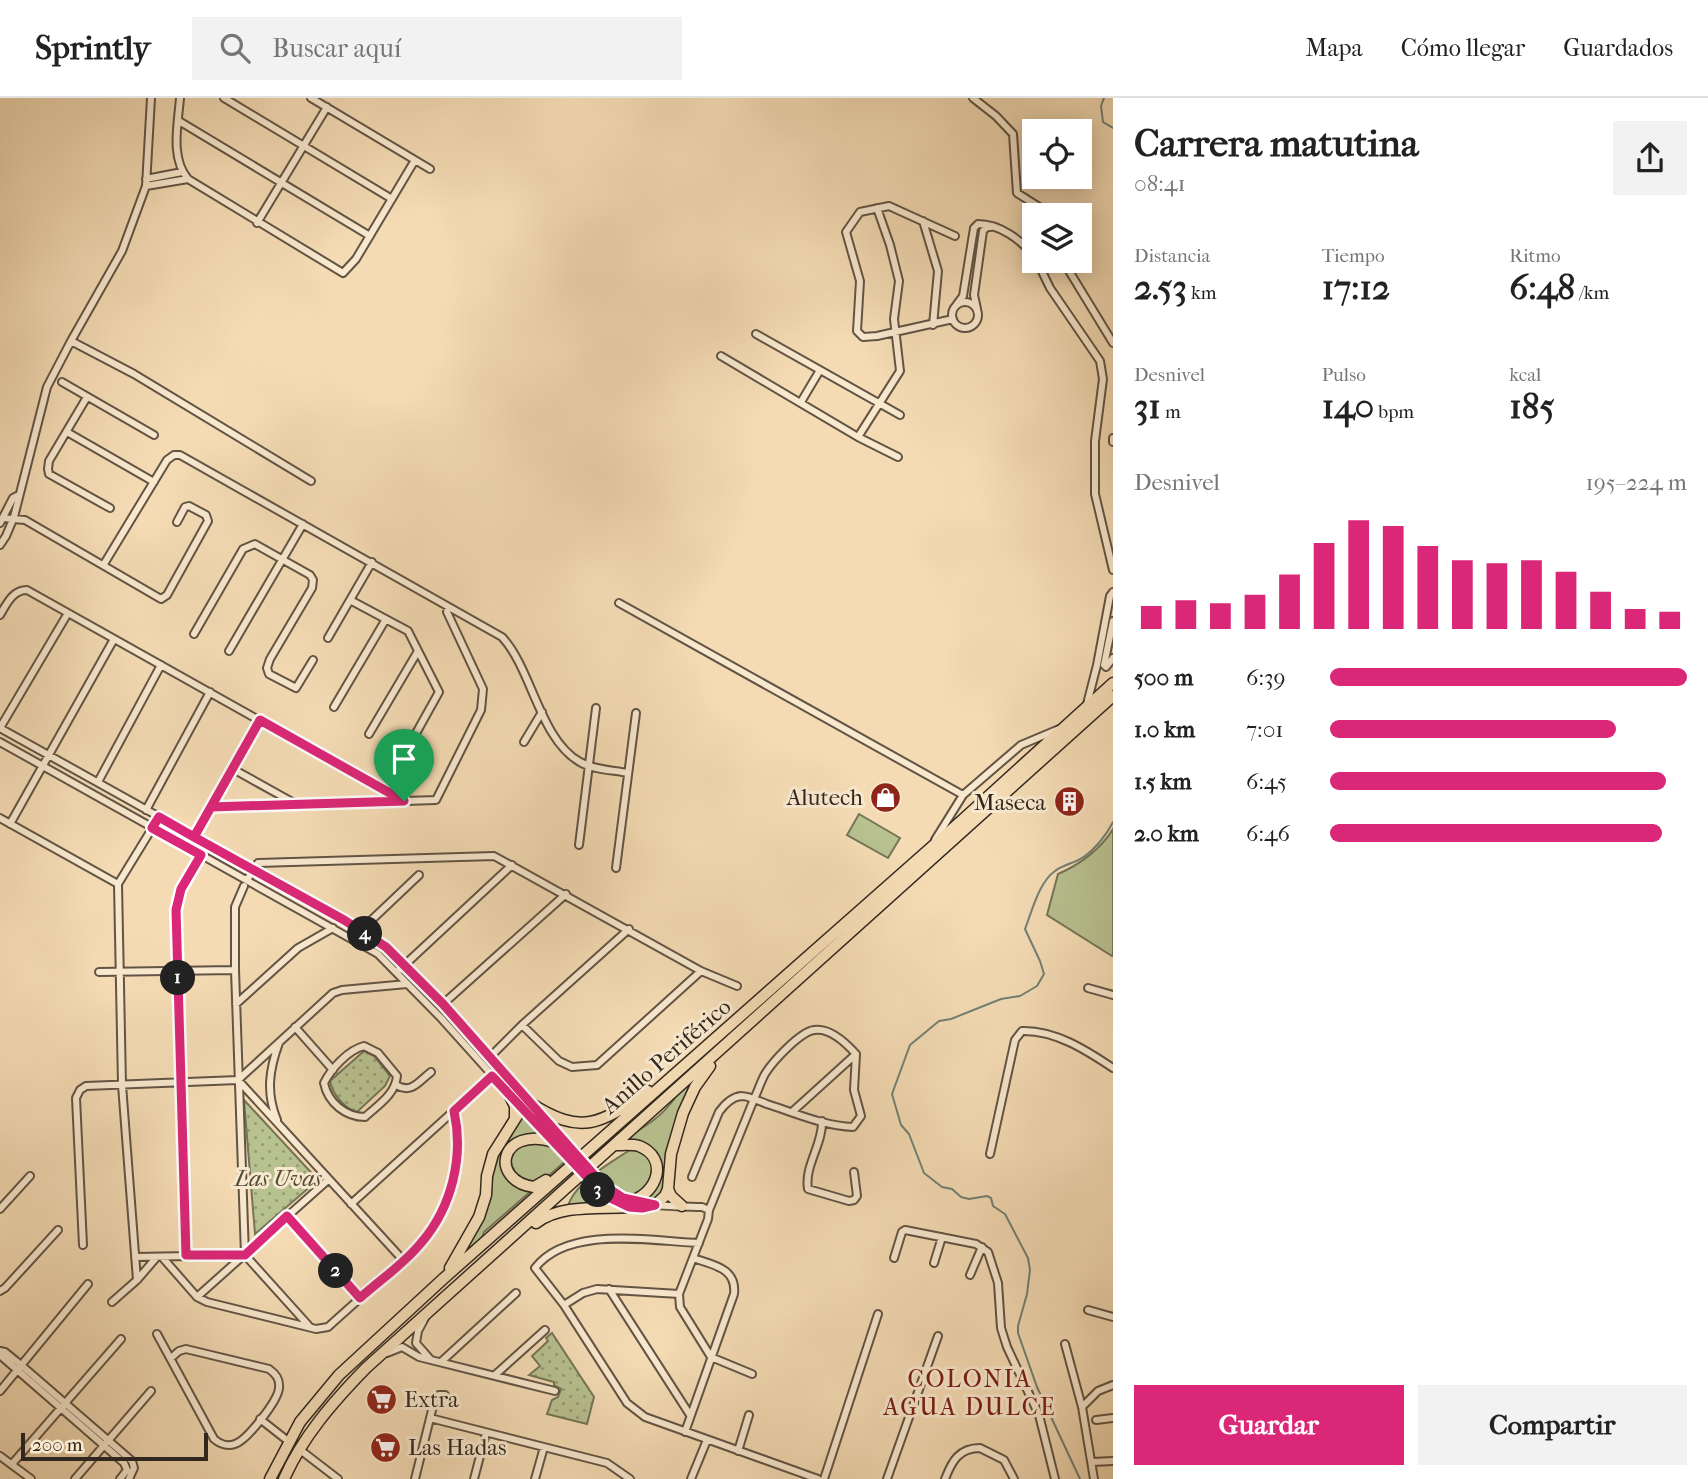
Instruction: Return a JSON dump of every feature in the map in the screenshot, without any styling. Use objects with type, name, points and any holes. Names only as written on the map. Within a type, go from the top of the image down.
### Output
[{"type":"highway","name":"Anillo Periférico","points":[[270,1479],[288,1441],[316,1400],[339,1375],[443,1279],[1068,726],[1113,683]]},
{"type":"highway","name":"Anillo Periférico","points":[[284,1479],[299,1449],[329,1407],[379,1356],[1113,696]]},
{"type":"highway","points":[[655,1205],[668,1189],[671,1154],[683,1113],[695,1087],[719,1052]]},
{"type":"highway","points":[[443,1279],[473,1230],[486,1195],[488,1165],[526,1106],[570,1122],[607,1119],[686,1065]]},
{"type":"highway","points":[[510,1096],[515,1106],[515,1120]]},
{"type":"highway","points":[[562,1145],[534,1137],[516,1143],[506,1155],[509,1172],[517,1182],[534,1187],[568,1168]]},
{"type":"highway","points":[[509,1241],[542,1218],[561,1212],[630,1204],[648,1192],[658,1175],[656,1165],[649,1154],[640,1146],[616,1145]]},
{"type":"highway","points":[[668,1189],[671,1196],[682,1206]]},
{"type":"street","points":[[0,544],[14,517],[47,387],[122,251],[146,182],[151,98]]},
{"type":"street","points":[[180,98],[177,156],[182,172],[188,179],[343,273],[356,259],[415,160]]},
{"type":"street","points":[[224,98],[392,199]]},
{"type":"street","points":[[312,98],[430,169]]},
{"type":"street","points":[[973,98],[1013,134],[1017,193],[1033,203]]},
{"type":"street","points":[[257,223],[327,107]]},
{"type":"street","points":[[179,121],[370,236]]},
{"type":"street","points":[[146,182],[182,172]]},
{"type":"street","points":[[146,182],[188,179]]},
{"type":"street","points":[[953,319],[863,337],[857,331],[860,281],[846,232],[860,212],[889,206],[955,236]]},
{"type":"street","points":[[858,437],[900,371],[894,331],[899,281],[877,208]]},
{"type":"street","points":[[923,221],[938,271],[933,325]]},
{"type":"street","points":[[993,227],[987,227],[983,231],[974,295],[978,317],[970,327],[958,326],[952,312],[963,296],[974,228],[978,224],[993,227],[1022,241]]},
{"type":"street","points":[[1043,273],[1100,361],[1103,379],[1095,442],[1096,494],[1113,570]]},
{"type":"street","points":[[1070,273],[1113,342]]},
{"type":"street","points":[[957,304],[967,302],[977,309]]},
{"type":"street","points":[[756,334],[900,415]]},
{"type":"street","points":[[71,341],[134,374],[311,481]]},
{"type":"street","points":[[720,356],[858,437],[898,457]]},
{"type":"street","points":[[800,402],[820,370]]},
{"type":"street","points":[[62,382],[154,435]]},
{"type":"street","points":[[87,397],[49,461],[49,474],[110,508]]},
{"type":"street","points":[[67,432],[153,482]]},
{"type":"street","points":[[104,564],[167,460],[174,455],[180,455],[502,637],[511,646],[561,745],[579,762],[628,773]]},
{"type":"street","points":[[1,521],[13,498],[19,495]]},
{"type":"street","points":[[1,521],[14,517],[25,520],[160,599],[167,595],[208,521],[206,515],[189,506],[185,507],[177,522]]},
{"type":"street","points":[[229,651],[303,524]]},
{"type":"street","points":[[194,634],[243,549],[255,544],[313,579],[312,588],[267,668],[269,674],[296,688],[313,660]]},
{"type":"street","points":[[328,638],[372,562]]},
{"type":"street","points":[[0,615],[18,591],[27,590],[404,801]]},
{"type":"street","points":[[1105,666],[1110,596],[1113,592]]},
{"type":"street","points":[[350,600],[408,631],[439,692],[405,753]]},
{"type":"street","points":[[619,603],[963,795]]},
{"type":"street","points":[[211,807],[436,800],[483,703],[483,689],[447,612],[448,607]]},
{"type":"street","points":[[68,613],[0,728],[361,930],[386,947],[443,1004],[500,1069],[526,1106],[615,1202],[702,1207],[709,1210]]},
{"type":"street","points":[[334,707],[386,619]]},
{"type":"street","points":[[1085,709],[1105,666],[1113,621]]},
{"type":"street","points":[[10,824],[114,639]]},
{"type":"street","points":[[369,734],[418,651]]},
{"type":"street","points":[[1105,666],[1113,658]]},
{"type":"street","points":[[98,782],[161,665]]},
{"type":"street","points":[[146,810],[210,692]]},
{"type":"street","points":[[579,845],[596,708]]},
{"type":"street","points":[[524,742],[542,712]]},
{"type":"street","points":[[616,868],[636,713]]},
{"type":"street","points":[[194,837],[260,720]]},
{"type":"street","points":[[930,848],[963,795],[1021,745],[1068,726]]},
{"type":"street","points":[[0,742],[246,883],[378,954],[510,1096],[526,1106]]},
{"type":"street","points":[[233,769],[298,805]]},
{"type":"street","points":[[137,1280],[122,1085],[118,884],[159,817]]},
{"type":"street","points":[[0,818],[118,884]]},
{"type":"street","points":[[186,1255],[176,910],[181,889],[201,855]]},
{"type":"street","points":[[309,1326],[245,1255],[237,1080],[236,907],[258,863],[494,856],[701,971],[737,986]]},
{"type":"street","points":[[397,972],[512,865]]},
{"type":"street","points":[[361,930],[419,875]]},
{"type":"street","points":[[443,1004],[566,894]]},
{"type":"street","points":[[236,1004],[298,948],[333,928]]},
{"type":"street","points":[[482,1064],[629,929]]},
{"type":"street","points":[[99,972],[235,970]]},
{"type":"street","points":[[522,1025],[559,1061],[572,1067],[597,1065],[701,971]]},
{"type":"street","points":[[83,1245],[76,1097],[79,1090],[86,1086],[237,1080],[333,993],[407,984]]},
{"type":"street","points":[[1088,988],[1113,995]]},
{"type":"street","points":[[295,1027],[333,1070]]},
{"type":"street","points":[[692,1177],[724,1105],[740,1096],[754,1099],[837,1126],[853,1127],[860,1116],[854,1090],[856,1054],[838,1037],[821,1030],[812,1030],[776,1060],[765,1074],[754,1099],[709,1210],[679,1294],[680,1307],[711,1357],[752,1374]]},
{"type":"street","points":[[990,1154],[1015,1040],[1022,1031],[1055,1035],[1113,1068]]},
{"type":"street","points":[[279,1125],[268,1088],[271,1064],[280,1041]]},
{"type":"street","points":[[364,1045],[378,1053],[397,1076],[396,1085],[365,1117],[353,1117],[344,1113],[325,1090],[324,1083],[333,1070],[364,1045]]},
{"type":"street","points":[[792,1112],[856,1054]]},
{"type":"street","points":[[351,1204],[500,1069]]},
{"type":"street","points":[[396,1085],[407,1090],[431,1072]]},
{"type":"street","points":[[237,1080],[403,1260]]},
{"type":"street","points":[[159,1258],[197,1297],[207,1302],[316,1329],[328,1327],[422,1243],[438,1220],[452,1185],[458,1149],[454,1111]]},
{"type":"street","points":[[822,1121],[823,1130],[810,1170],[808,1189],[849,1201],[854,1200],[857,1196],[854,1172]]},
{"type":"street","points":[[0,1209],[30,1176]]},
{"type":"street","points":[[197,1297],[328,1180]]},
{"type":"street","points":[[287,1216],[360,1298]]},
{"type":"street","points":[[0,1291],[58,1230]]},
{"type":"street","points":[[894,1258],[905,1230],[982,1247],[988,1252],[995,1270],[1001,1328],[1007,1347],[1039,1415],[1055,1479]]},
{"type":"street","points":[[934,1263],[942,1237]]},
{"type":"street","points":[[699,1242],[585,1240],[552,1252],[535,1268],[564,1305],[627,1403],[645,1417],[818,1479]]},
{"type":"street","points":[[970,1275],[982,1247]]},
{"type":"street","points":[[135,1257],[245,1255]]},
{"type":"street","points":[[111,1301],[159,1258]]},
{"type":"street","points":[[685,1432],[735,1285],[724,1268],[693,1258]]},
{"type":"street","points":[[0,1391],[88,1284]]},
{"type":"street","points":[[564,1305],[583,1293],[609,1289],[679,1294]]},
{"type":"street","points":[[609,1289],[690,1415]]},
{"type":"street","points":[[441,1362],[516,1293]]},
{"type":"street","points":[[379,1356],[402,1347],[416,1337],[432,1308]]},
{"type":"street","points":[[1088,1310],[1113,1317]]},
{"type":"street","points":[[824,1479],[878,1314]]},
{"type":"street","points":[[495,1375],[545,1330]]},
{"type":"street","points":[[157,1334],[218,1443],[228,1445],[239,1442],[277,1396],[280,1386],[277,1377],[269,1369],[186,1349],[171,1358]]},
{"type":"street","points":[[887,1479],[938,1336]]},
{"type":"street","points":[[416,1337],[418,1347],[432,1360]]},
{"type":"street","points":[[12,1464],[121,1339]]},
{"type":"street","points":[[1065,1343],[1082,1407],[1094,1479]]},
{"type":"street","points":[[402,1347],[419,1357],[555,1391]]},
{"type":"street","points":[[0,1353],[107,1444],[132,1461],[134,1468],[129,1479]]},
{"type":"street","points":[[1082,1407],[1098,1391],[1113,1385]]},
{"type":"street","points":[[75,1479],[151,1391]]},
{"type":"street","points":[[415,1479],[435,1398],[445,1395]]},
{"type":"street","points":[[738,1451],[749,1415]]},
{"type":"street","points":[[430,1418],[607,1463],[629,1479]]},
{"type":"street","points":[[1096,1420],[1113,1418]]},
{"type":"street","points":[[260,1419],[288,1441]]},
{"type":"street","points":[[474,1479],[486,1433]]},
{"type":"street","points":[[691,1479],[707,1440]]},
{"type":"street","points":[[107,1444],[126,1466],[127,1470],[120,1479]]},
{"type":"street","points":[[535,1479],[544,1447]]},
{"type":"street","points":[[945,1479],[953,1460],[961,1452],[980,1448],[1004,1460],[1014,1479]]},
{"type":"street","points":[[299,1449],[338,1479]]},
{"type":"street","points":[[0,1455],[31,1479]]},
{"type":"street","points":[[1092,1462],[1113,1461]]},
{"type":"green space","points":[[859,814],[900,838],[888,858],[847,835]]},
{"type":"green space","points":[[1113,829],[1112,956],[1047,915],[1058,874],[1089,856]]},
{"type":"green space","points":[[364,1051],[374,1056],[390,1076],[385,1086],[357,1112],[340,1100],[330,1081]]},
{"type":"green space","points":[[688,1080],[695,1087],[661,1201],[567,1211],[575,1192],[583,1184],[630,1150],[625,1137],[661,1114]]},
{"type":"green space","name":"Las Uvas","points":[[244,1100],[318,1180],[255,1234]]},
{"type":"green space","points":[[522,1108],[569,1158],[484,1232],[477,1250],[465,1260],[460,1254],[473,1230],[487,1176]]},
{"type":"green space","points":[[552,1333],[594,1397],[587,1424],[547,1414],[552,1400],[558,1397],[561,1389],[554,1385],[554,1382],[529,1375],[540,1366],[532,1356],[548,1341],[546,1338]]},
{"type":"waterway","points":[[1104,98],[1101,106],[1103,122],[1113,128]]},
{"type":"waterway","points":[[1080,1479],[1037,1387],[1018,1333],[1027,1294],[1030,1270],[1028,1258],[1005,1214],[993,1206],[991,1198],[961,1197],[924,1173],[909,1134],[901,1125],[892,1094],[910,1045],[939,1021],[951,1019],[1001,999],[1020,996],[1037,986],[1044,974],[1025,929],[1037,897],[1049,876],[1089,853],[1113,822]]},
{"type":"place","name":"Alutech","points":[[886,797]]},
{"type":"place","name":"Maseca","points":[[1069,802]]},
{"type":"place","name":"Extra","points":[[381,1399]]},
{"type":"place","name":"Las Hadas","points":[[385,1447]]},
{"type":"district","name":"COLONIA AGUA DULCE","points":[[970,1393]]},
{"type":"route","points":[[404,801],[211,807],[194,837],[159,817],[152,828],[201,855],[181,889],[176,910],[186,1255],[245,1255],[287,1216],[360,1298],[414,1251],[438,1220],[457,1168],[458,1129],[454,1111],[492,1076],[604,1195],[629,1207],[655,1205],[623,1198],[602,1184],[443,1004],[386,947],[344,920],[194,837],[260,720],[404,801]]}]
